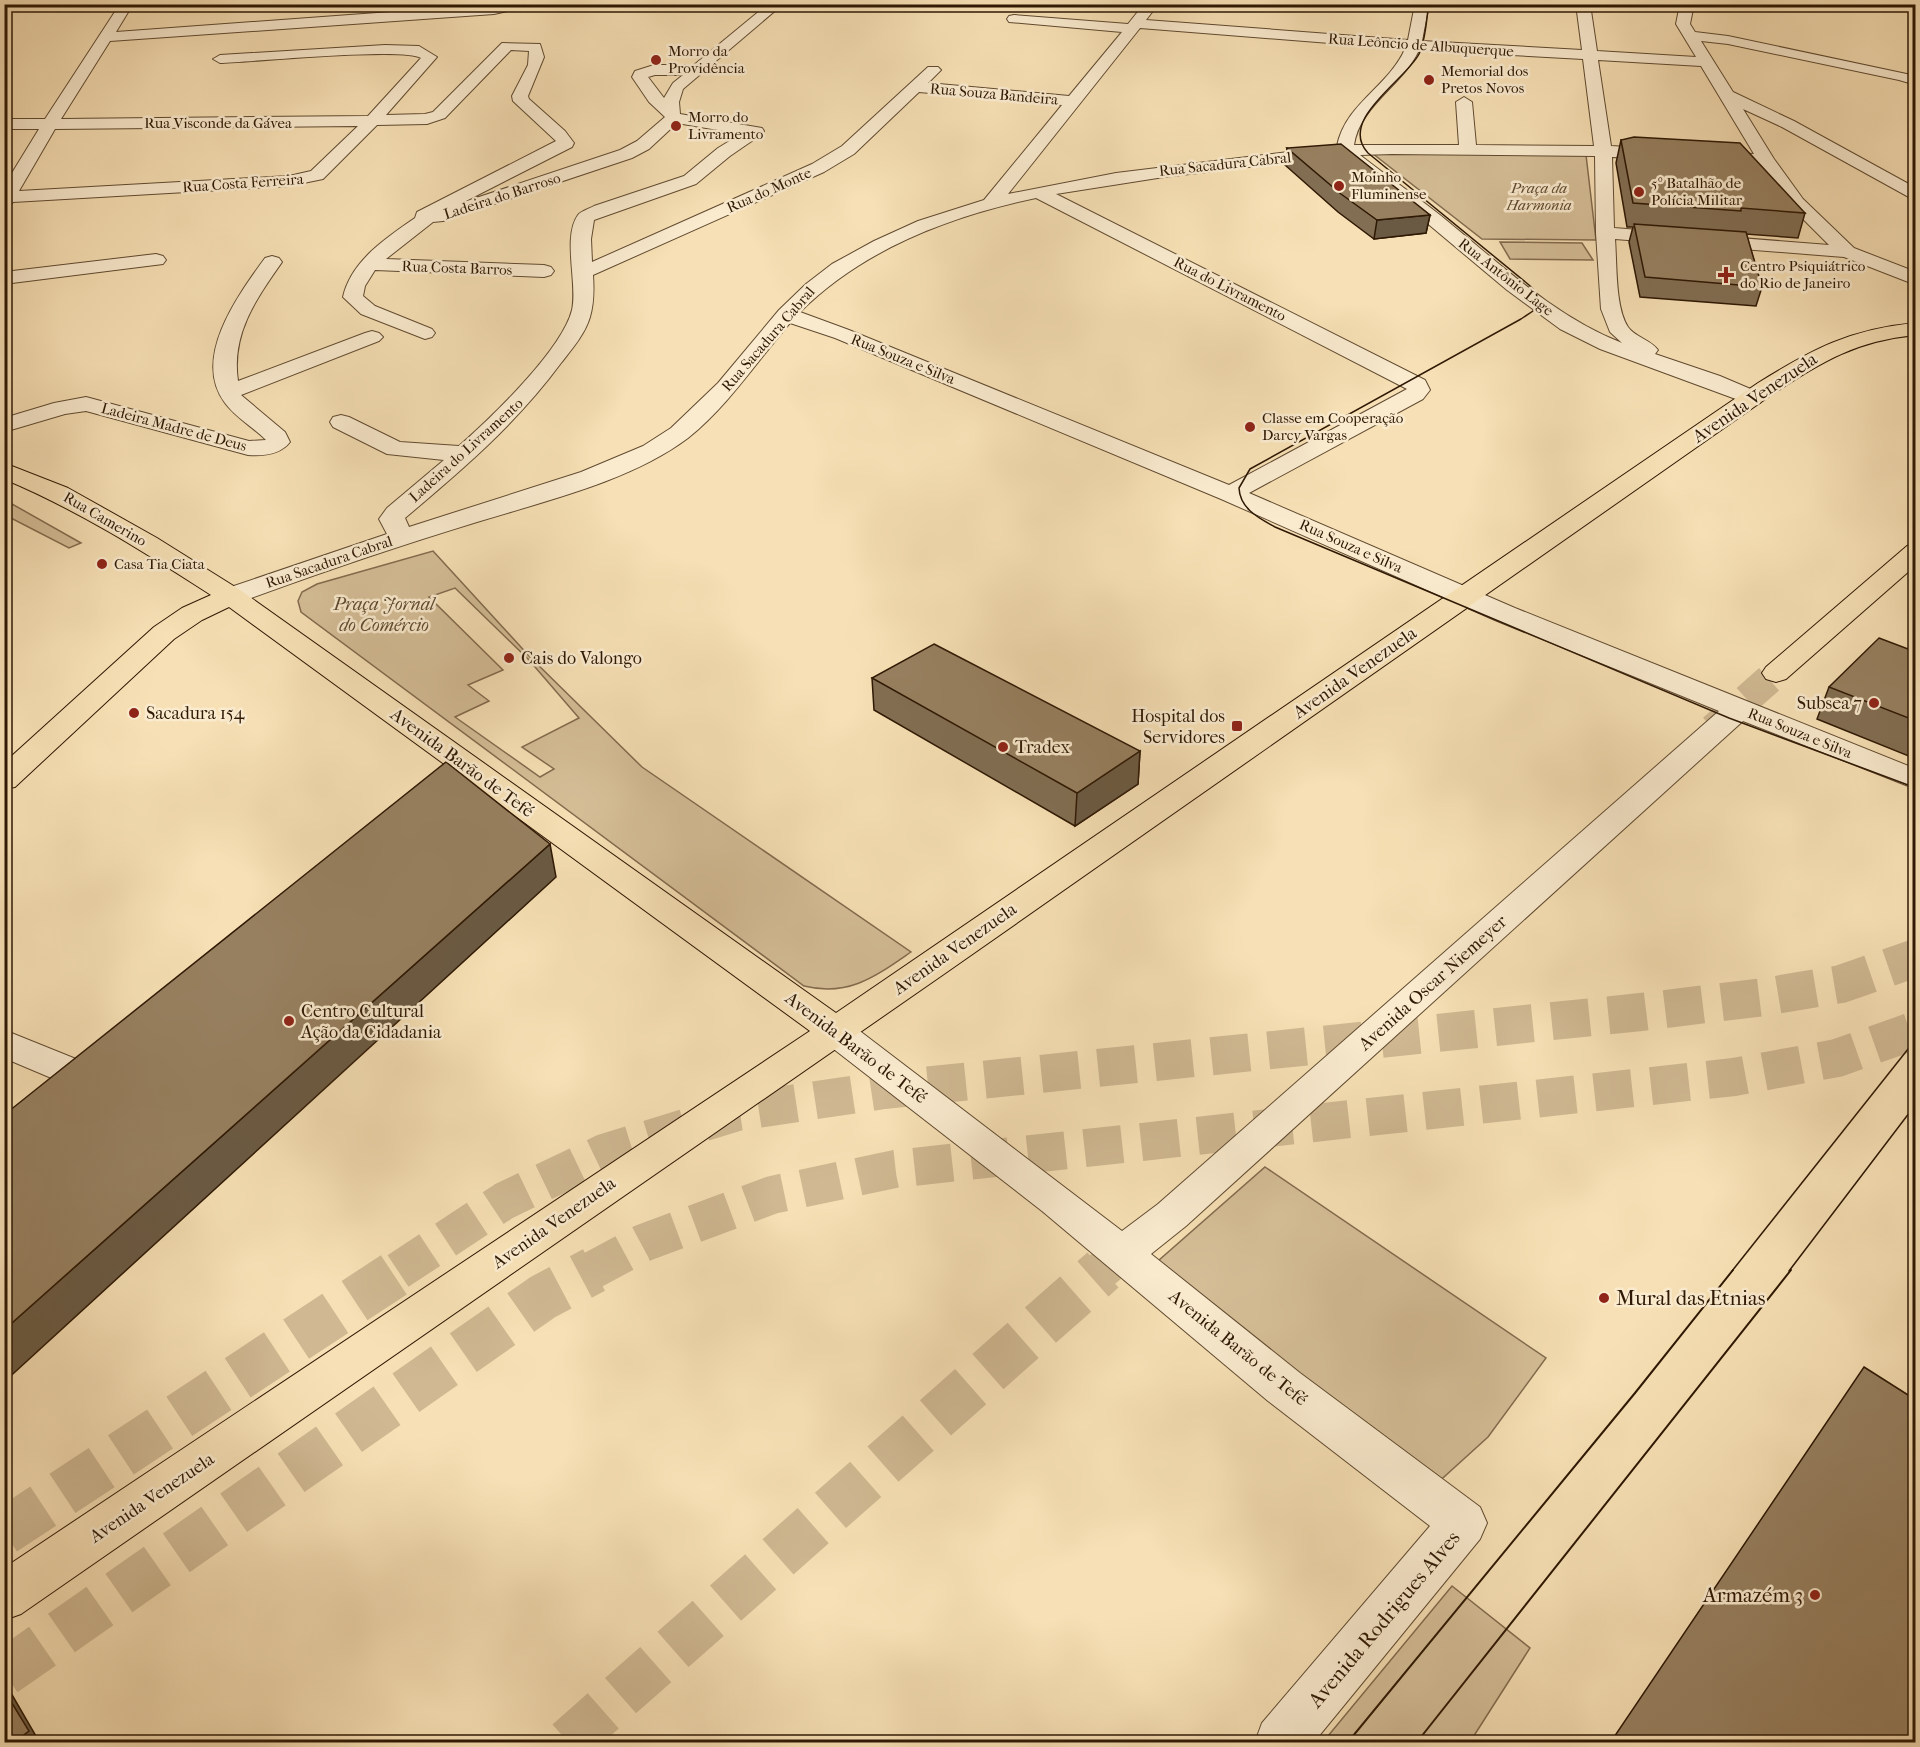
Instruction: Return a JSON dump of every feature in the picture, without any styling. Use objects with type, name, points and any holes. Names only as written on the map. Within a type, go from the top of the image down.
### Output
[{"type":"main road","name":"Avenida Venezuela","points":[[4,1597],[835,1031],[1759,393],[1818,355],[1843,342],[1882,332],[1916,328]]},
{"type":"main road","name":"Rua Camerino","points":[[4,470],[59,493],[148,543],[231,596]]},
{"type":"main road","points":[[1776,673],[1916,551]]},
{"type":"main road","name":"Avenida Barão de Tefé","points":[[231,596],[835,1031]]},
{"type":"main road","name":"Rua Sacadura Cabral","points":[[4,780],[164,633],[179,621],[206,606],[231,596]]},
{"type":"street","points":[[6,199],[50,124],[127,4]]},
{"type":"street","points":[[106,37],[494,10],[521,4]]},
{"type":"street","name":"Ladeira do Barroso","points":[[507,46],[536,49],[535,65],[520,96],[521,101],[559,134],[566,143],[423,216],[443,216],[626,154],[643,145],[672,115],[674,90],[777,4]]},
{"type":"street","name":"Rua Leôncio de Albuquerque","points":[[1028,4],[1008,23],[1133,26],[1708,62]]},
{"type":"street","points":[[990,205],[1151,4]]},
{"type":"street","points":[[1345,151],[1345,140],[1358,116],[1399,70],[1414,45],[1422,4]]},
{"type":"street","points":[[1583,4],[1604,151],[1605,233],[1611,309],[1616,328],[1641,347],[1759,393]]},
{"type":"street","points":[[1687,4],[1683,24],[1766,160],[1797,203],[1847,252]]},
{"type":"street","points":[[1691,36],[1728,40],[1903,76],[1916,81]]},
{"type":"street","name":"Rua Visconde da Gávea","points":[[4,124],[372,121],[431,118],[439,115],[507,46]]},
{"type":"street","name":"Rua Costa Ferreira","points":[[6,199],[303,180],[317,175],[372,121],[430,57],[419,50],[385,49],[220,59]]},
{"type":"street","points":[[672,115],[655,99],[640,74],[654,70],[696,70]]},
{"type":"street","name":"Rua do Monte","points":[[582,273],[818,168],[848,150],[933,70]]},
{"type":"street","name":"Rua Souza Bandeira","points":[[915,87],[1074,101]]},
{"type":"street","points":[[1728,96],[1788,124],[1916,195]]},
{"type":"street","points":[[1464,102],[1468,150]]},
{"type":"street","name":"Ladeira do Livramento","points":[[402,537],[392,519],[396,513],[466,454],[524,398],[568,339],[580,317],[583,306],[582,273],[586,217],[600,210],[690,180],[756,130],[672,115]]},
{"type":"street","name":"Rua Sacadura Cabral","points":[[231,596],[402,537],[598,475],[656,449],[682,432],[714,402],[786,314],[812,287],[884,242],[990,205],[1038,192],[1133,174],[1345,151],[1604,151],[1677,155]]},
{"type":"street","name":"Rua Antônio Lage","points":[[1345,151],[1444,227],[1531,301],[1589,336],[1621,350],[1726,385],[1759,393]]},
{"type":"street","points":[[1699,156],[1766,160]]},
{"type":"street","name":"Rua do Livramento","points":[[1038,192],[1414,385],[1416,394],[1230,494]]},
{"type":"street","points":[[424,333],[368,310],[353,297],[353,288],[369,264],[428,217]]},
{"type":"street","points":[[1605,233],[1847,252],[1916,279]]},
{"type":"street","points":[[4,278],[156,260]]},
{"type":"street","points":[[272,262],[237,314],[227,339],[224,363],[229,392],[372,337]]},
{"type":"street","name":"Rua Costa Barros","points":[[369,264],[544,271]]},
{"type":"street","points":[[1552,314],[1595,316],[1611,309]]},
{"type":"street","name":"Rua Souza e Silva","points":[[786,314],[853,338],[1230,494],[1466,597],[1916,780]]},
{"type":"street","name":"Ladeira Madre de Deus","points":[[4,425],[62,408],[86,404],[248,448],[258,449],[278,442],[278,437],[237,403],[229,392]]},
{"type":"street","points":[[341,422],[395,449],[466,454]]},
{"type":"street","name":"Avenida Oscar Niemeyer","points":[[1123,1253],[1190,1200],[1740,708]]},
{"type":"street","points":[[428,781],[456,758]]},
{"type":"street","name":"Avenida Barão de Tefé","points":[[835,1031],[1123,1253],[1284,1387],[1464,1523]]},
{"type":"street","points":[[4,1043],[69,1070]]},
{"type":"street","name":"Avenida Rodrigues Alves","points":[[1281,1743],[1464,1523]]},
{"type":"green space","name":"Praça da Harmonia","points":[[1372,153],[1586,155],[1596,240],[1482,239]]},
{"type":"green space","points":[[1500,242],[1582,243],[1593,260],[1510,259]]},
{"type":"green space","points":[[4,500],[81,543],[69,548],[5,515]]},
{"type":"green space","name":"Praça Jornal do Comércio","points":[[433,551],[530,657],[642,767],[911,952],[861,982],[835,989],[804,986],[301,612],[298,601],[302,592],[317,584]],"holes":[[[455,588],[529,660],[579,718],[522,747],[554,769],[540,777],[455,717],[489,701],[468,685],[503,670],[429,597]]]},
{"type":"green space","points":[[1265,1167],[1546,1358],[1488,1437],[1434,1486],[1158,1261]]},
{"type":"green space","points":[[1452,1586],[1530,1648],[1470,1742],[1323,1742]]},
{"type":"building","points":[[1634,137],[1740,143],[1805,213],[1633,203],[1621,140]]},
{"type":"building","points":[[1341,144],[1430,215],[1377,220],[1341,194],[1287,148]]},
{"type":"building","points":[[1634,224],[1746,232],[1762,287],[1645,277]]},
{"type":"building","points":[[1879,638],[1916,652],[1916,721],[1829,687]]},
{"type":"building","points":[[934,644],[1140,751],[1077,793],[872,678]]},
{"type":"building","name":"Centro Cultural Ação da Cidadania","points":[[446,762],[550,844],[4,1330],[4,1115]]},
{"type":"building","name":"Armazém 3","points":[[1864,1367],[1916,1400],[1916,1743],[1610,1743]]},
{"type":"building","points":[[4,1690],[29,1731],[13,1743],[4,1743]]},
{"type":"tunnel","points":[[1713,729],[1776,673]]},
{"type":"tunnel","points":[[398,1271],[504,1201],[604,1153],[737,1112],[884,1090],[1641,1012],[1764,997],[1841,984],[1916,958]]},
{"type":"tunnel","points":[[591,1271],[643,1243],[772,1195],[895,1169],[1734,1077],[1837,1058],[1916,1030]]},
{"type":"tunnel","points":[[1101,1271],[1140,1237]]},
{"type":"tunnel","points":[[4,1532],[401,1270]]},
{"type":"tunnel","points":[[4,1673],[543,1297],[594,1270]]},
{"type":"tunnel","points":[[568,1742],[1103,1270]]},
{"type":"tram line","points":[[1429,4],[1419,54],[1367,114],[1361,127],[1361,140],[1368,153],[1529,285],[1535,291],[1539,302],[1533,311],[1521,319],[1250,469],[1239,488],[1243,502],[1251,512],[1275,527],[1729,718],[1916,788]]},
{"type":"tram line","points":[[1732,1271],[1916,1039]]},
{"type":"tram line","points":[[1789,1271],[1916,1104]]},
{"type":"tram line","points":[[1348,1742],[1635,1393],[1733,1270]]},
{"type":"tram line","points":[[1417,1742],[1791,1270]]},
{"type":"place","name":"Morro da Providência","points":[[656,60]]},
{"type":"place","name":"Memorial dos Pretos Novos","points":[[1429,80]]},
{"type":"place","name":"Morro do Livramento","points":[[676,126]]},
{"type":"place","name":"Moinho Fluminense","points":[[1339,186]]},
{"type":"place","name":"5º Batalhão de Polícia Militar","points":[[1639,192]]},
{"type":"place","name":"Centro Psiquiátrico do Rio de Janeiro","points":[[1726,275]]},
{"type":"place","name":"Classe em Cooperação Darcy Vargas","points":[[1250,427]]},
{"type":"place","name":"Casa Tia Ciata","points":[[102,564]]},
{"type":"place","name":"Cais do Valongo","points":[[509,658]]},
{"type":"place","name":"Subsea 7","points":[[1874,703]]},
{"type":"place","name":"Sacadura 154","points":[[134,713]]},
{"type":"place","name":"Hospital dos Servidores","points":[[1237,726]]},
{"type":"place","name":"Tradex","points":[[1003,747]]},
{"type":"place","name":"Centro Cultural Ação da Cidadania","points":[[289,1021]]},
{"type":"place","name":"Mural das Etnias","points":[[1604,1298]]},
{"type":"place","name":"Armazém 3","points":[[1815,1595]]}]
